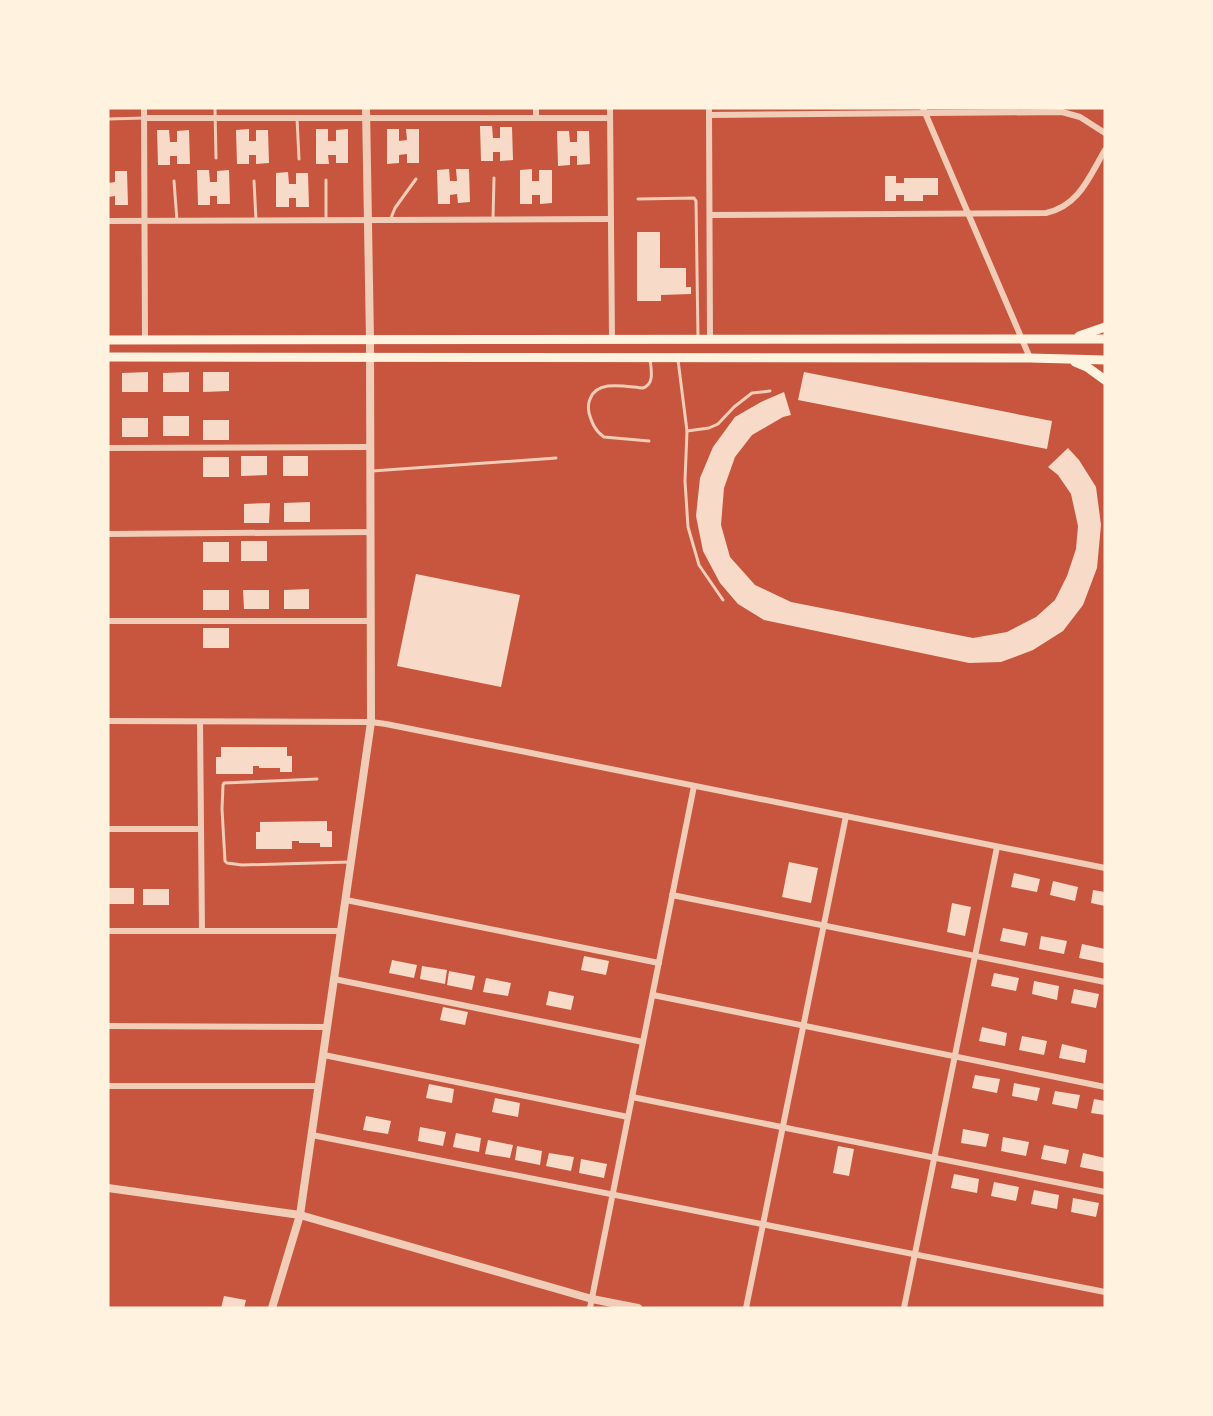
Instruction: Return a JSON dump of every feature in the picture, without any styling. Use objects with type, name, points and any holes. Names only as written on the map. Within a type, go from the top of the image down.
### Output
[{"type":"main road","points":[[1063,339],[1105,327]]},
{"type":"main road","points":[[108,340],[1105,339]]},
{"type":"main road","points":[[108,357],[1105,360]]},
{"type":"main road","points":[[1067,359],[1087,367],[1105,380]]},
{"type":"street","points":[[144,108],[145,340]]},
{"type":"street","points":[[274,1308],[300,1215],[371,722],[370,340],[366,108]]},
{"type":"street","points":[[435,108],[436,118]]},
{"type":"street","points":[[536,108],[536,118]]},
{"type":"street","points":[[610,108],[612,340]]},
{"type":"street","points":[[924,110],[1030,358]]},
{"type":"street","points":[[710,340],[709,112],[924,110],[1062,112],[1074,115],[1105,133]]},
{"type":"street","points":[[144,118],[610,118]]},
{"type":"street","points":[[710,215],[1046,213],[1061,209],[1073,200],[1105,150]]},
{"type":"street","points":[[108,221],[611,219]]},
{"type":"street","points":[[108,448],[370,447]]},
{"type":"street","points":[[108,534],[370,532]]},
{"type":"street","points":[[108,621],[371,621]]},
{"type":"street","points":[[108,721],[371,722],[1105,868]]},
{"type":"street","points":[[200,722],[202,931]]},
{"type":"street","points":[[590,1308],[694,786]]},
{"type":"street","points":[[746,1308],[846,816]]},
{"type":"street","points":[[108,829],[201,829]]},
{"type":"street","points":[[903,1308],[997,847]]},
{"type":"street","points":[[672,896],[1105,982]]},
{"type":"street","points":[[346,900],[659,963]]},
{"type":"street","points":[[108,931],[341,931]]},
{"type":"street","points":[[334,979],[643,1042]]},
{"type":"street","points":[[653,995],[1105,1087]]},
{"type":"street","points":[[108,1026],[327,1027]]},
{"type":"street","points":[[324,1055],[628,1117]]},
{"type":"street","points":[[108,1086],[319,1086]]},
{"type":"street","points":[[632,1097],[1105,1192]]},
{"type":"street","points":[[312,1135],[1105,1292]]},
{"type":"street","points":[[108,1188],[300,1215],[592,1299],[638,1308]]},
{"type":"lane","points":[[215,108],[216,158]]},
{"type":"lane","points":[[108,119],[144,118]]},
{"type":"lane","points":[[297,118],[299,159]]},
{"type":"lane","points":[[493,219],[494,178]]},
{"type":"lane","points":[[390,220],[395,208],[416,179]]},
{"type":"lane","points":[[326,180],[326,220]]},
{"type":"lane","points":[[174,181],[177,221]]},
{"type":"lane","points":[[254,181],[256,220]]},
{"type":"lane","points":[[638,199],[694,198],[696,201],[698,340]]},
{"type":"lane","points":[[649,441],[604,437],[598,433],[592,423],[588,408],[590,397],[596,389],[609,386],[647,387],[651,376],[650,358]]},
{"type":"lane","points":[[677,358],[687,431],[685,481],[688,527],[699,565],[723,600]]},
{"type":"lane","points":[[687,431],[709,428],[718,423],[752,393],[770,392]]},
{"type":"lane","points":[[370,471],[556,458]]},
{"type":"lane","points":[[317,779],[224,783],[222,809],[225,861],[242,866],[352,861]]},
{"type":"building","points":[[480,126],[492,126],[493,138],[500,138],[500,127],[512,127],[513,160],[500,161],[500,152],[493,152],[493,161],[481,161]]},
{"type":"building","points":[[249,129],[249,141],[256,141],[256,130],[268,130],[269,163],[256,164],[256,155],[249,155],[249,164],[237,164],[236,130]]},
{"type":"building","points":[[316,129],[328,129],[328,141],[336,141],[336,130],[348,129],[348,163],[336,163],[336,155],[328,155],[329,164],[316,164]]},
{"type":"building","points":[[387,129],[399,129],[399,141],[407,140],[406,129],[419,129],[419,163],[407,163],[407,154],[399,155],[399,163],[387,164]]},
{"type":"building","points":[[157,130],[169,130],[170,142],[177,142],[177,131],[189,130],[190,164],[177,164],[177,156],[170,156],[170,165],[158,165]]},
{"type":"building","points":[[557,131],[569,131],[570,142],[577,142],[577,131],[589,131],[590,164],[577,165],[577,156],[570,156],[570,165],[558,166]]},
{"type":"building","points":[[449,169],[450,181],[457,181],[456,169],[469,169],[470,202],[458,203],[457,194],[450,195],[450,204],[438,204],[437,170]]},
{"type":"building","points":[[532,169],[532,181],[539,181],[539,170],[552,170],[552,203],[540,204],[540,195],[532,195],[532,204],[520,204],[520,170]]},
{"type":"building","points":[[197,170],[209,170],[210,182],[217,182],[217,171],[229,170],[230,204],[217,204],[217,196],[210,196],[210,205],[198,205]]},
{"type":"building","points":[[115,171],[127,171],[128,205],[115,205],[115,196],[108,197],[108,183],[115,182]]},
{"type":"building","points":[[288,172],[289,184],[296,184],[296,173],[308,173],[309,207],[296,207],[296,198],[289,198],[289,207],[276,207],[276,173]]},
{"type":"building","points":[[885,176],[896,176],[896,183],[904,183],[904,178],[938,178],[938,195],[923,195],[923,201],[904,201],[904,195],[896,195],[896,201],[885,201]]},
{"type":"building","points":[[637,232],[660,232],[660,268],[686,268],[686,287],[691,287],[691,294],[661,295],[661,301],[637,301]]},
{"type":"building","points":[[148,372],[148,392],[122,392],[122,373]]},
{"type":"building","points":[[189,372],[189,392],[163,392],[163,373]]},
{"type":"building","points":[[203,372],[229,372],[229,391],[203,392]]},
{"type":"building","points":[[804,372],[1052,421],[1047,449],[798,400]]},
{"type":"building","points":[[784,392],[791,415],[783,417],[752,435],[735,457],[724,488],[721,525],[730,557],[755,585],[791,602],[973,638],[1007,632],[1036,617],[1055,600],[1067,576],[1076,549],[1078,526],[1071,494],[1058,475],[1048,467],[1068,448],[1079,460],[1096,487],[1101,525],[1097,568],[1083,605],[1063,631],[1033,650],[1001,662],[969,663],[764,620],[738,604],[720,583],[703,551],[696,516],[700,478],[713,447],[735,417]]},
{"type":"building","points":[[163,416],[189,416],[189,436],[163,436]]},
{"type":"building","points":[[122,418],[148,418],[148,437],[122,437]]},
{"type":"building","points":[[203,420],[229,420],[229,440],[203,440]]},
{"type":"building","points":[[241,456],[267,456],[267,475],[241,476]]},
{"type":"building","points":[[283,456],[308,456],[308,476],[283,476]]},
{"type":"building","points":[[203,457],[229,457],[229,477],[203,477]]},
{"type":"building","points":[[310,502],[310,522],[284,522],[284,503]]},
{"type":"building","points":[[270,503],[269,523],[244,523],[244,504]]},
{"type":"building","points":[[241,541],[267,541],[267,561],[241,561]]},
{"type":"building","points":[[203,542],[229,542],[229,562],[203,562]]},
{"type":"building","points":[[416,574],[520,595],[501,687],[397,666]]},
{"type":"building","points":[[309,589],[309,609],[284,609],[284,590]]},
{"type":"building","points":[[203,590],[229,590],[229,610],[203,610]]},
{"type":"building","points":[[243,590],[269,590],[269,609],[244,609]]},
{"type":"building","points":[[203,628],[229,628],[229,648],[203,648]]},
{"type":"building","points":[[221,747],[287,747],[287,756],[292,756],[292,772],[280,772],[280,768],[253,766],[253,774],[216,774],[216,757],[221,757]]},
{"type":"building","points":[[327,821],[327,831],[332,831],[332,847],[320,847],[320,843],[292,841],[292,849],[256,849],[256,832],[260,832],[260,822]]},
{"type":"building","points":[[789,862],[818,868],[811,903],[782,897]]},
{"type":"building","points":[[1014,873],[1040,879],[1037,892],[1011,887]]},
{"type":"building","points":[[1053,881],[1078,887],[1075,901],[1050,895]]},
{"type":"building","points":[[109,888],[134,888],[134,904],[108,904]]},
{"type":"building","points":[[143,889],[169,889],[169,905],[143,905]]},
{"type":"building","points":[[1093,890],[1105,892],[1105,906],[1091,903]]},
{"type":"building","points":[[952,903],[971,907],[965,936],[947,932]]},
{"type":"building","points":[[1003,928],[1028,933],[1025,946],[1000,941]]},
{"type":"building","points":[[1041,936],[1067,941],[1064,954],[1039,949]]},
{"type":"building","points":[[1082,944],[1105,949],[1104,963],[1079,958]]},
{"type":"building","points":[[584,956],[609,961],[606,975],[581,970]]},
{"type":"building","points":[[392,960],[417,965],[414,978],[389,973]]},
{"type":"building","points":[[422,966],[447,970],[445,984],[420,979]]},
{"type":"building","points":[[449,971],[475,976],[472,990],[447,985]]},
{"type":"building","points":[[994,973],[1019,978],[1016,991],[991,986]]},
{"type":"building","points":[[486,978],[511,983],[508,996],[483,992]]},
{"type":"building","points":[[1034,981],[1059,986],[1057,1000],[1032,994]]},
{"type":"building","points":[[1074,989],[1099,994],[1096,1008],[1071,1003]]},
{"type":"building","points":[[549,991],[574,996],[571,1010],[546,1005]]},
{"type":"building","points":[[443,1007],[468,1012],[465,1025],[440,1020]]},
{"type":"building","points":[[982,1027],[1007,1033],[1005,1046],[979,1041]]},
{"type":"building","points":[[1022,1036],[1047,1041],[1044,1055],[1019,1050]]},
{"type":"building","points":[[1062,1044],[1087,1050],[1085,1063],[1059,1058]]},
{"type":"building","points":[[975,1075],[1000,1079],[997,1093],[972,1088]]},
{"type":"building","points":[[1014,1083],[1040,1088],[1037,1101],[1012,1096]]},
{"type":"building","points":[[429,1084],[454,1089],[452,1103],[426,1098]]},
{"type":"building","points":[[1055,1091],[1080,1095],[1077,1109],[1052,1104]]},
{"type":"building","points":[[495,1098],[520,1103],[518,1117],[492,1112]]},
{"type":"building","points":[[1094,1099],[1105,1101],[1105,1115],[1091,1113]]},
{"type":"building","points":[[366,1116],[391,1121],[388,1134],[363,1130]]},
{"type":"building","points":[[420,1127],[446,1132],[443,1146],[418,1141]]},
{"type":"building","points":[[963,1129],[989,1134],[986,1147],[961,1143]]},
{"type":"building","points":[[456,1133],[481,1138],[479,1152],[453,1147]]},
{"type":"building","points":[[1003,1137],[1029,1142],[1026,1156],[1001,1151]]},
{"type":"building","points":[[488,1140],[513,1145],[510,1158],[485,1154]]},
{"type":"building","points":[[1044,1145],[1069,1150],[1066,1164],[1041,1159]]},
{"type":"building","points":[[517,1146],[542,1151],[540,1165],[515,1160]]},
{"type":"building","points":[[838,1146],[854,1149],[849,1176],[833,1173]]},
{"type":"building","points":[[549,1153],[574,1157],[571,1171],[546,1166]]},
{"type":"building","points":[[1083,1153],[1105,1158],[1105,1172],[1080,1167]]},
{"type":"building","points":[[581,1159],[607,1164],[604,1178],[579,1173]]},
{"type":"building","points":[[954,1174],[979,1179],[977,1193],[951,1188]]},
{"type":"building","points":[[994,1182],[1019,1187],[1016,1201],[991,1196]]},
{"type":"building","points":[[1034,1190],[1059,1195],[1057,1209],[1031,1204]]},
{"type":"building","points":[[1073,1198],[1099,1203],[1096,1217],[1071,1212]]},
{"type":"building","points":[[224,1296],[246,1300],[244,1308],[221,1308]]}]
